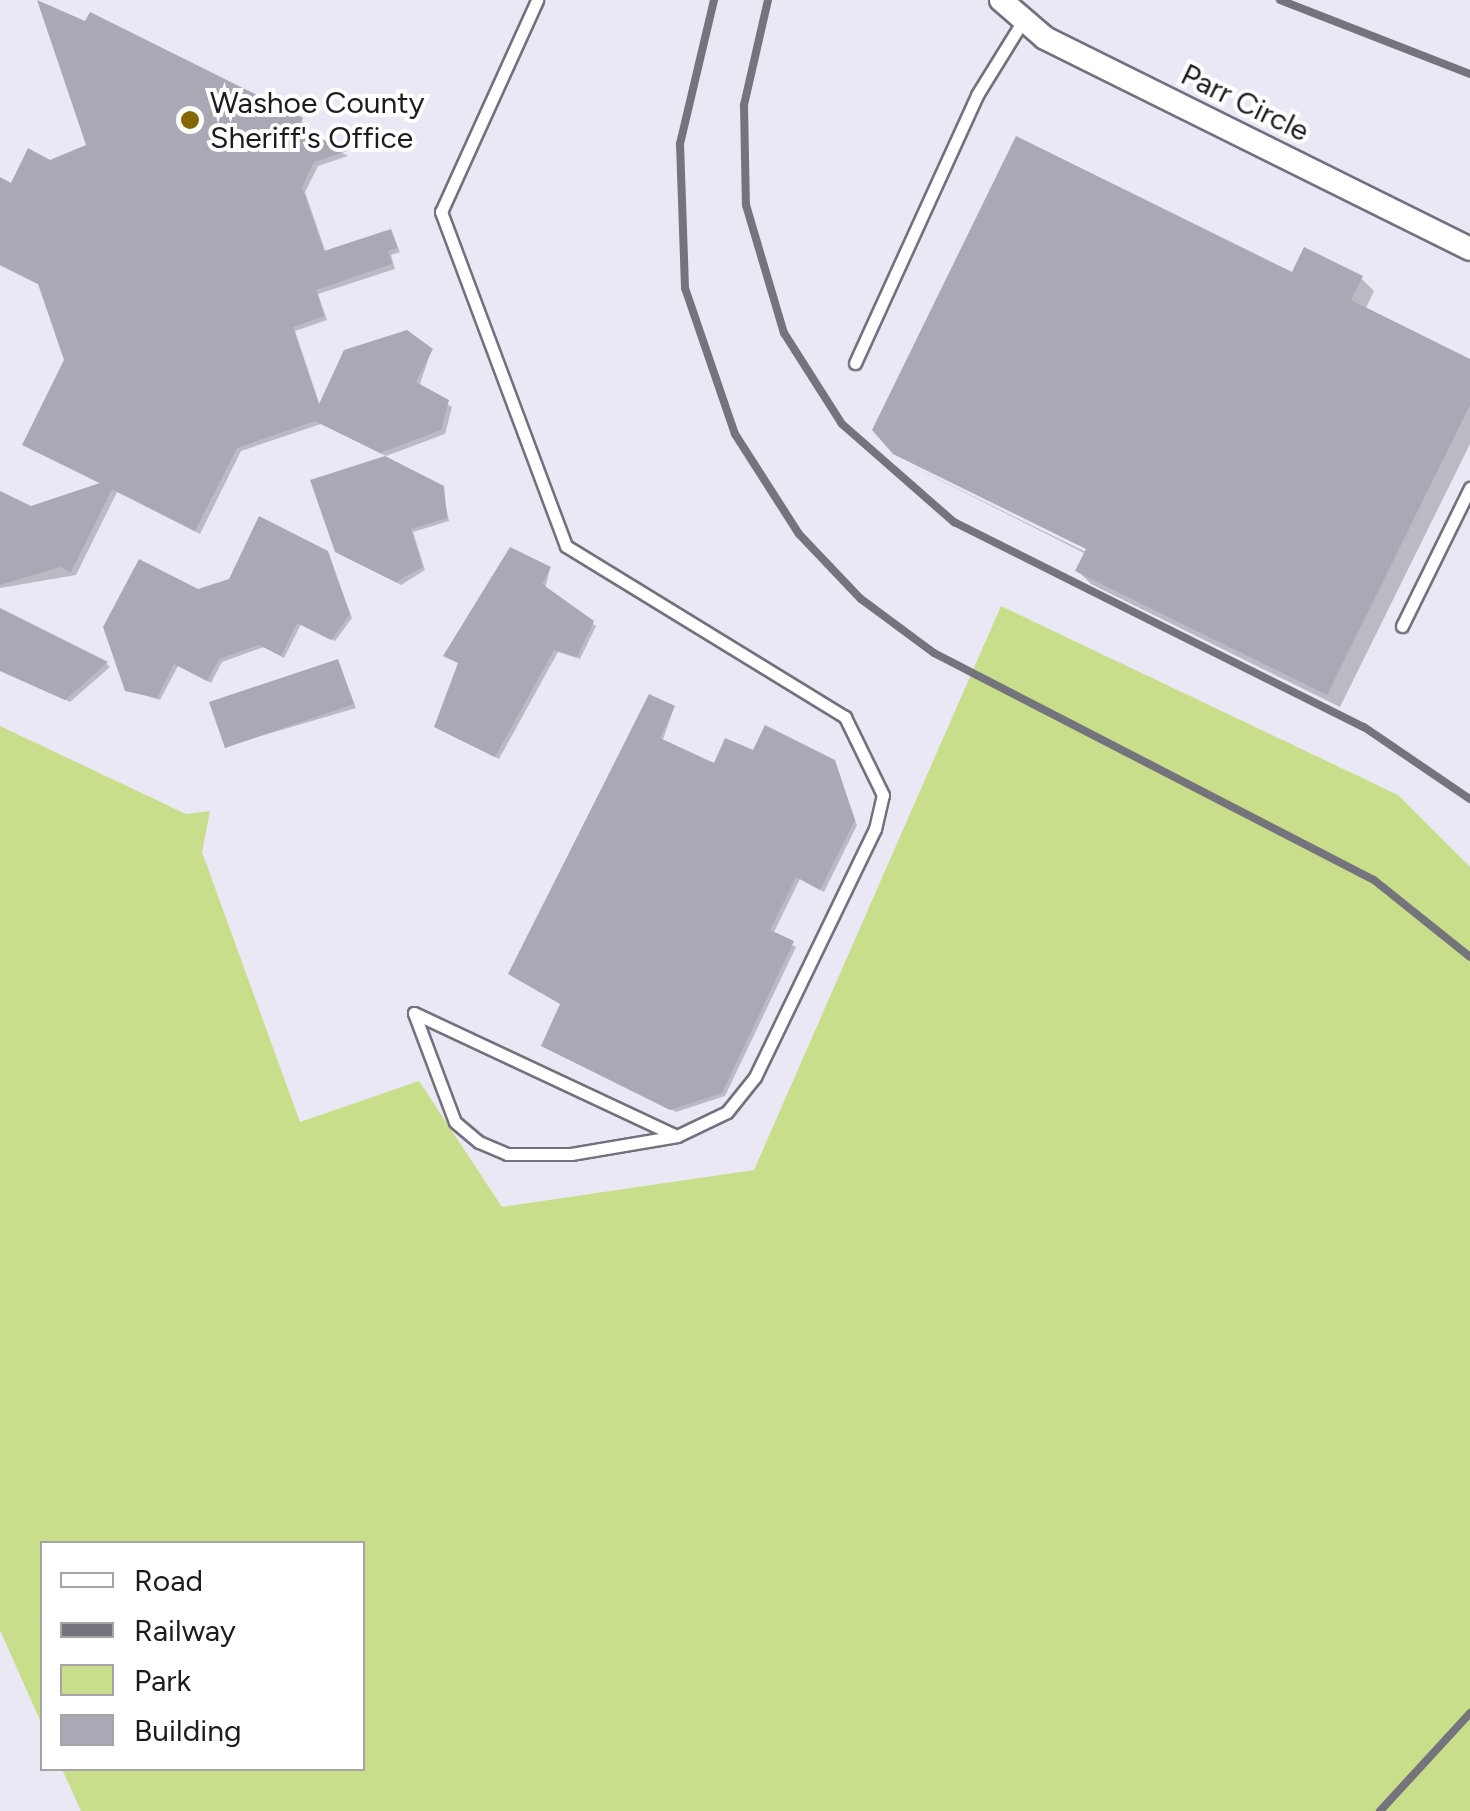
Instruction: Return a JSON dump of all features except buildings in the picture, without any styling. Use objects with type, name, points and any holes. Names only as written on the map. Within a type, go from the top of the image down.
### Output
[{"type":"street","name":"Parr Circle","points":[[1000,0],[1022,22],[1470,249]]},
{"type":"lane","points":[[537,0],[441,212],[566,546],[845,717],[883,795],[875,830],[755,1077],[727,1112],[676,1136],[571,1154],[507,1154],[479,1142],[445,1102],[414,1013],[676,1136]]},
{"type":"lane","points":[[855,363],[977,95],[1022,22]]},
{"type":"lane","points":[[1402,626],[1470,488]]},
{"type":"green space","points":[[1001,606],[1398,795],[1470,867],[1470,1811],[81,1811],[63,1771],[365,1771],[365,1541],[40,1541],[40,1720],[0,1630],[0,726],[186,814],[210,811],[202,852],[300,1122],[419,1081],[502,1207],[754,1170]]},
{"type":"railway","points":[[714,0],[680,144],[685,288],[735,434],[799,534],[861,599],[934,653],[1374,880],[1470,957]]},
{"type":"railway","points":[[768,0],[744,105],[746,205],[784,333],[842,424],[954,522],[1364,727],[1470,799]]},
{"type":"railway","points":[[1280,0],[1470,74]]},
{"type":"railway","points":[[1380,1811],[1470,1713]]},
{"type":"place","name":"Washoe County Sheriff's Office","points":[[190,120]]}]
